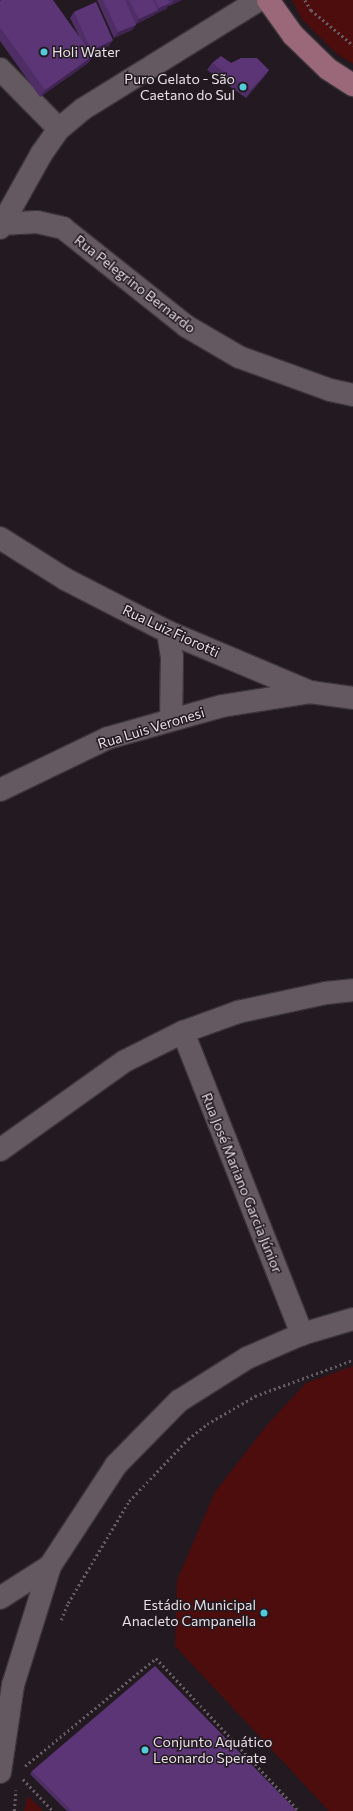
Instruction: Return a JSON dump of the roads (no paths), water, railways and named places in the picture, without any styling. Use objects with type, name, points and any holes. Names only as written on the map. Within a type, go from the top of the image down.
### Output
[{"type":"main road","points":[[268,0],[293,35],[328,69],[353,85]]},
{"type":"street","points":[[1,225],[59,129],[83,109],[258,0]]},
{"type":"street","points":[[0,69],[59,129]]},
{"type":"street","name":"Rua Pelegrino Bernardo","points":[[1,225],[37,222],[63,228],[186,326],[240,357],[330,390],[353,395]]},
{"type":"street","name":"Rua Luiz Fiorotti","points":[[0,538],[65,579],[168,632],[310,692],[353,698]]},
{"type":"street","points":[[168,632],[172,656],[171,719]]},
{"type":"street","name":"Rua Luis Veronesi","points":[[0,790],[108,738],[171,719],[222,706],[310,692]]},
{"type":"street","points":[[0,1150],[125,1061],[182,1032],[238,1012],[326,993],[353,990]]},
{"type":"street","name":"Rua José Mariano Garcia Júnior","points":[[182,1032],[302,1334]]},
{"type":"street","points":[[9,1772],[7,1681],[50,1566],[116,1465],[178,1401],[247,1358],[302,1334],[353,1318]]},
{"type":"street","points":[[0,1598],[50,1566]]},
{"type":"place","name":"Holi Water","points":[[44,52]]},
{"type":"place","name":"Puro Gelato - São Caetano do Sul","points":[[243,87]]},
{"type":"place","name":"Estádio Municipal Anacleto Campanella","points":[[264,1613]]},
{"type":"place","name":"Conjunto Aquático Leonardo Sperate","points":[[145,1750]]}]
